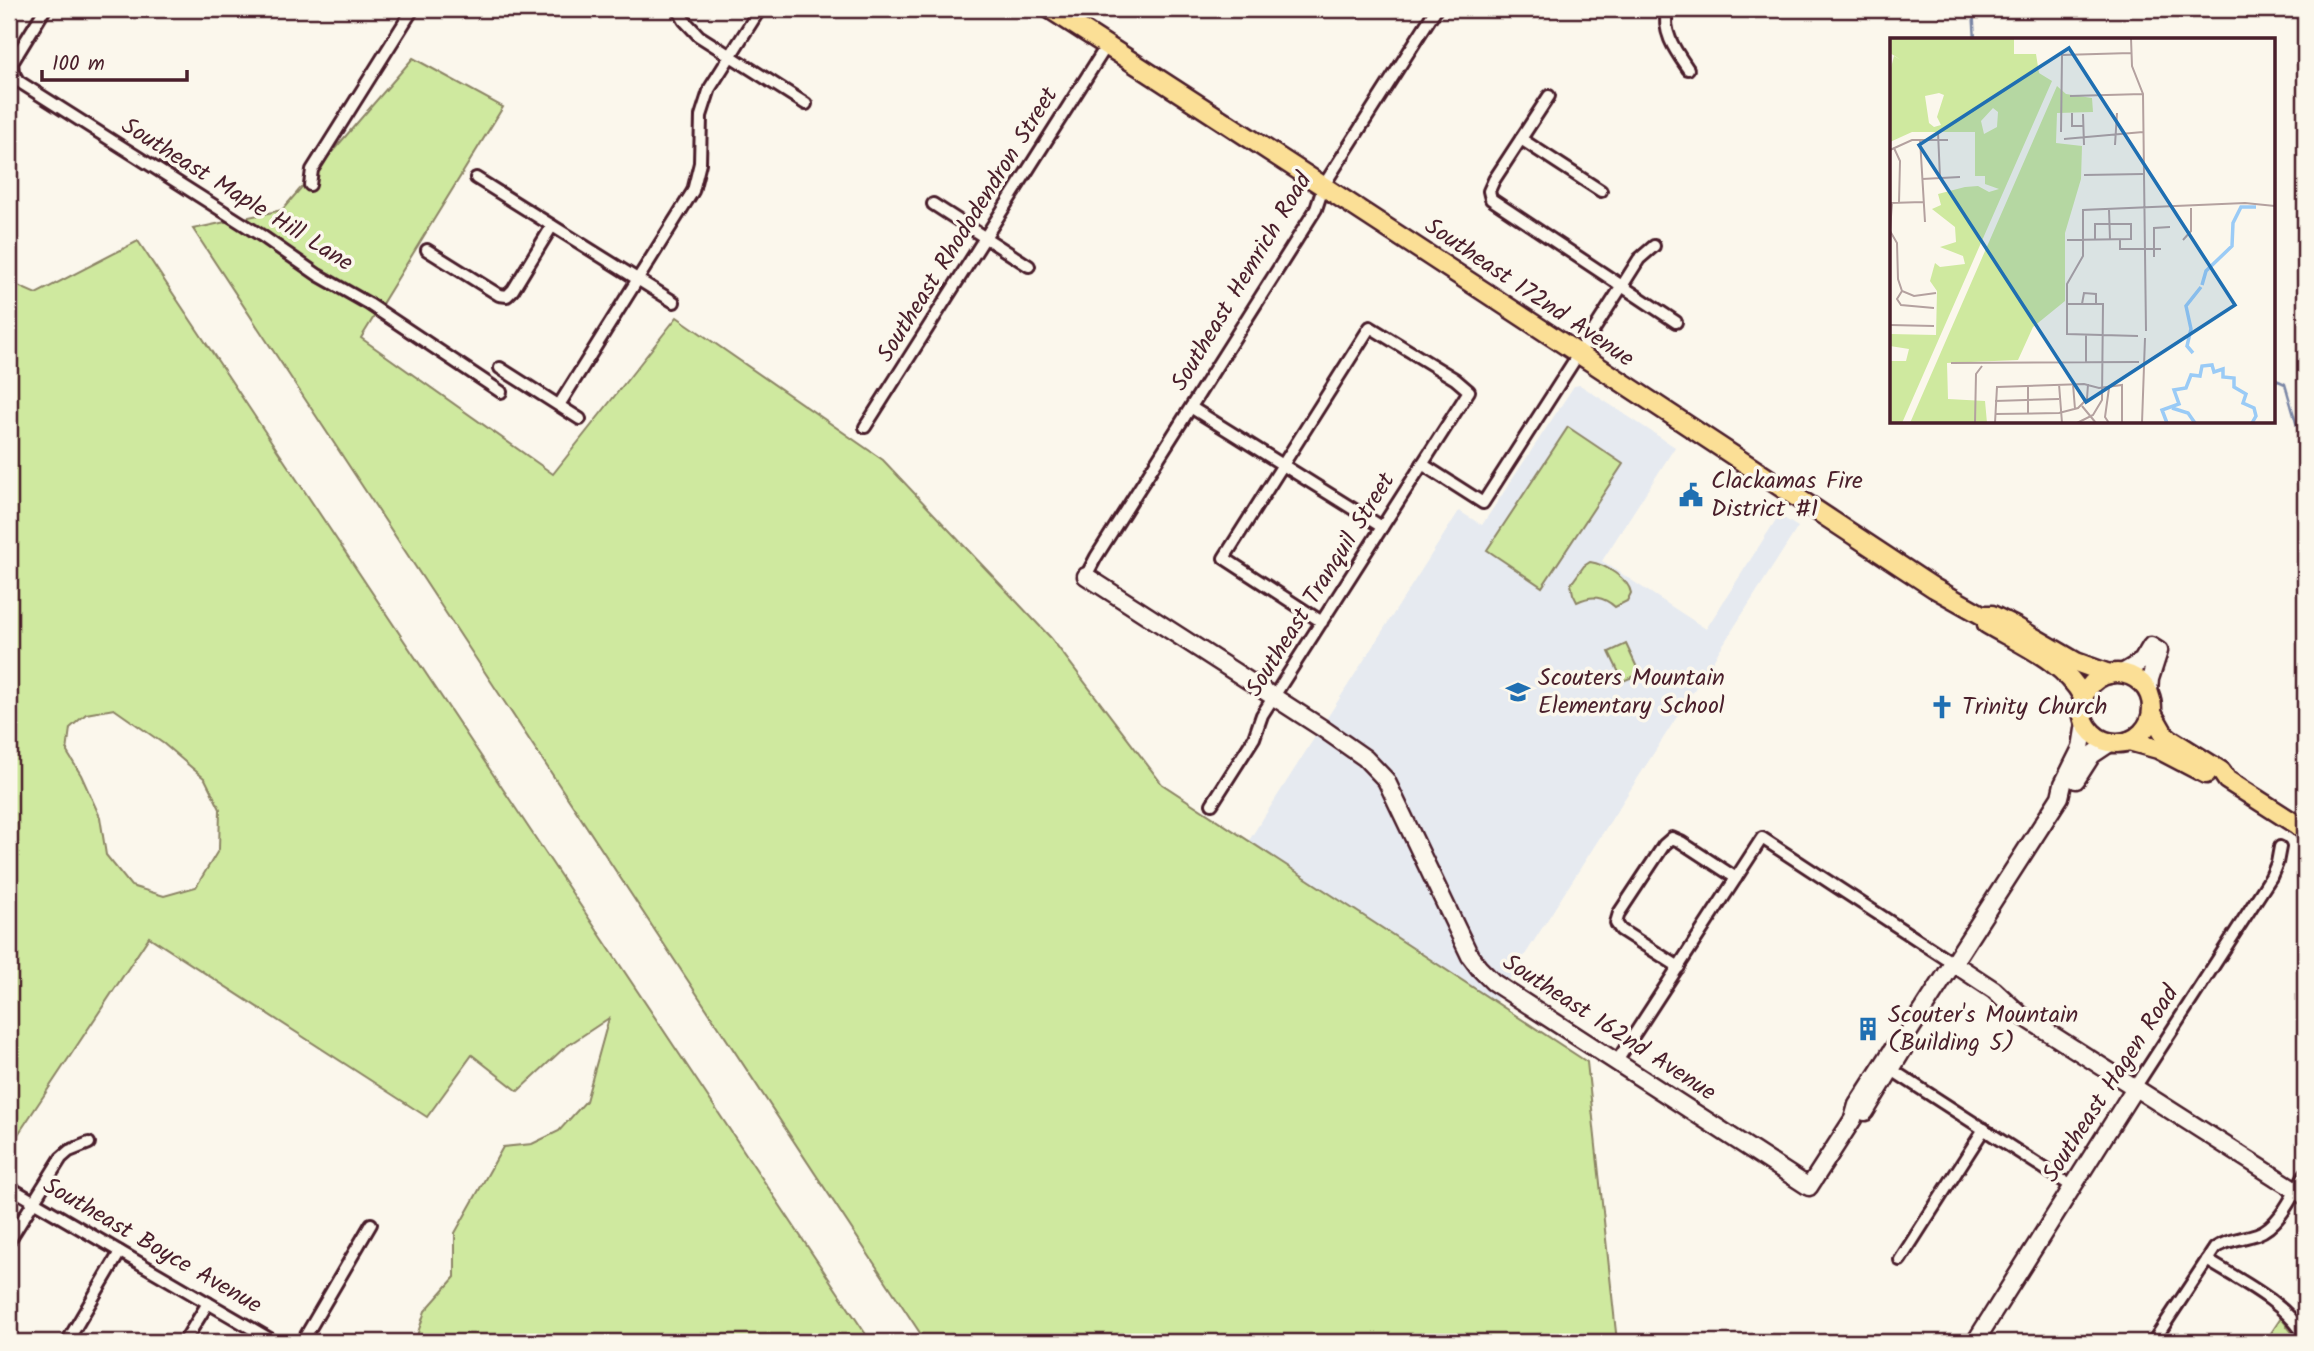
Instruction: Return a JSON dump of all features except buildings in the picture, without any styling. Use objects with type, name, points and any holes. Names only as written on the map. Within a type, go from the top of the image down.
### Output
[{"type":"main road","name":"Southeast 172nd Avenue","points":[[1050,9],[1324,185],[1934,588],[1982,615],[1992,615],[2076,662],[2135,677],[2149,692]]},
{"type":"main road","name":"Southeast 172nd Avenue","points":[[1982,615],[1987,624],[2066,673],[2084,697]]},
{"type":"main road","points":[[2115,673],[2096,680],[2084,697],[2082,711],[2085,723],[2098,738],[2110,743],[2129,741],[2164,752],[2216,779],[2227,780]]},
{"type":"main road","points":[[2149,692],[2152,713],[2164,734],[2221,771],[2227,780],[2305,830]]},
{"type":"main road","points":[[2129,741],[2144,730],[2152,713]]},
{"type":"street","name":"Southeast Maple Hill Lane","points":[[45,9],[12,63],[18,81],[252,229],[318,275],[369,304],[501,392]]},
{"type":"street","points":[[310,186],[312,170],[318,158],[413,9]]},
{"type":"street","points":[[678,9],[695,32],[806,104]]},
{"type":"street","points":[[559,405],[693,191],[700,163],[701,116],[710,88],[761,9]]},
{"type":"street","name":"Southeast Hemrich Road","points":[[1086,576],[1316,209],[1324,185],[1436,9]]},
{"type":"street","points":[[1667,9],[1666,24],[1671,42],[1688,69]]},
{"type":"street","name":"Southeast Rhododendron Street","points":[[865,427],[1107,46]]},
{"type":"street","points":[[1549,96],[1491,185],[1491,199],[1676,322]]},
{"type":"street","points":[[1521,139],[1601,191]]},
{"type":"street","points":[[476,178],[674,302]]},
{"type":"street","points":[[933,204],[1029,266]]},
{"type":"street","points":[[427,250],[499,295],[507,296],[552,226]]},
{"type":"street","points":[[1422,464],[1483,503],[1639,259],[1654,246]]},
{"type":"street","name":"Southeast Tranquil Street","points":[[1212,804],[1254,738],[1262,715],[1469,391],[1455,379],[1370,327],[1283,465]]},
{"type":"street","points":[[500,368],[580,419]]},
{"type":"street","points":[[1192,408],[1382,527]]},
{"type":"street","points":[[1283,465],[1224,558],[1322,622]]},
{"type":"street","name":"Southeast 162nd Avenue","points":[[1086,576],[1365,758],[1386,780],[1471,956],[1493,982],[1809,1186],[1853,1119]]},
{"type":"street","points":[[2115,673],[2142,660],[2151,646],[2159,650],[2149,692]]},
{"type":"street","points":[[2060,797],[2063,784],[2081,748],[2085,723]]},
{"type":"street","points":[[1853,1119],[1857,1105],[1895,1046],[1907,1035],[2060,797],[2070,789],[2092,755],[2110,743]]},
{"type":"street","points":[[1679,967],[1621,930],[1616,923],[1619,913],[1664,845],[1672,838],[1736,878]]},
{"type":"street","points":[[1617,1061],[1762,838],[1994,990],[2021,1015],[2301,1193]]},
{"type":"street","name":"Southeast Hagen Road","points":[[1975,1342],[2271,877],[2280,847]]},
{"type":"street","points":[[1853,1119],[1867,1111],[1904,1051],[1907,1035]]},
{"type":"street","points":[[1892,1070],[2073,1186]]},
{"type":"street","points":[[1900,1259],[1984,1129]]},
{"type":"street","points":[[9,1241],[61,1158],[69,1151],[89,1143]]},
{"type":"street","points":[[2153,1342],[2215,1248],[2227,1241],[2266,1230],[2301,1193],[2305,1174]]},
{"type":"street","name":"Southeast Boyce Avenue","points":[[9,1187],[275,1342]]},
{"type":"street","points":[[302,1342],[371,1224]]},
{"type":"street","points":[[67,1342],[120,1252]]},
{"type":"street","points":[[2207,1260],[2277,1304],[2305,1336]]},
{"type":"street","points":[[184,1342],[208,1303]]},
{"type":"shaded area","name":"Scouters Mountain Elementary School","points":[[1580,385],[1675,447],[1602,561],[1706,629],[1779,515],[1798,527],[1495,1002],[1248,842],[1459,511],[1482,525],[1574,386]]},
{"type":"green space","points":[[413,58],[503,107],[361,338],[553,474],[677,317],[883,460],[1051,638],[1162,784],[1587,1062],[1617,1342],[926,1342],[193,229],[282,210]]},
{"type":"green space","points":[[138,241],[871,1342],[415,1342],[425,1311],[455,1277],[455,1233],[503,1147],[532,1144],[559,1131],[586,1101],[609,1018],[564,1048],[518,1091],[472,1055],[427,1117],[149,937],[9,1148],[9,282],[36,294]],"holes":[[[114,709],[164,744],[205,779],[220,809],[219,849],[196,887],[164,896],[131,886],[106,855],[100,817],[67,752],[70,728],[86,714]]]},
{"type":"green space","points":[[1568,427],[1623,464],[1542,587],[1487,550]]},
{"type":"green space","points":[[1590,562],[1609,569],[1626,583],[1631,593],[1627,601],[1615,607],[1597,598],[1577,602],[1571,584]]},
{"type":"green space","points":[[1626,644],[1640,674],[1623,681],[1609,652]]},
{"type":"green space","points":[[2281,1318],[2299,1342],[2265,1342]]},
{"type":"waterway","points":[[1973,9],[1975,38]]},
{"type":"waterway","points":[[2276,380],[2285,384],[2297,426],[2305,433]]},
{"type":"place","name":"Clackamas Fire District #1","points":[[1691,495]]},
{"type":"place","name":"Scouters Mountain Elementary School","points":[[1518,692]]},
{"type":"place","name":"Trinity Church","points":[[1942,707]]},
{"type":"place","name":"Scouter's Mountain (Building 5)","points":[[1868,1029]]}]
